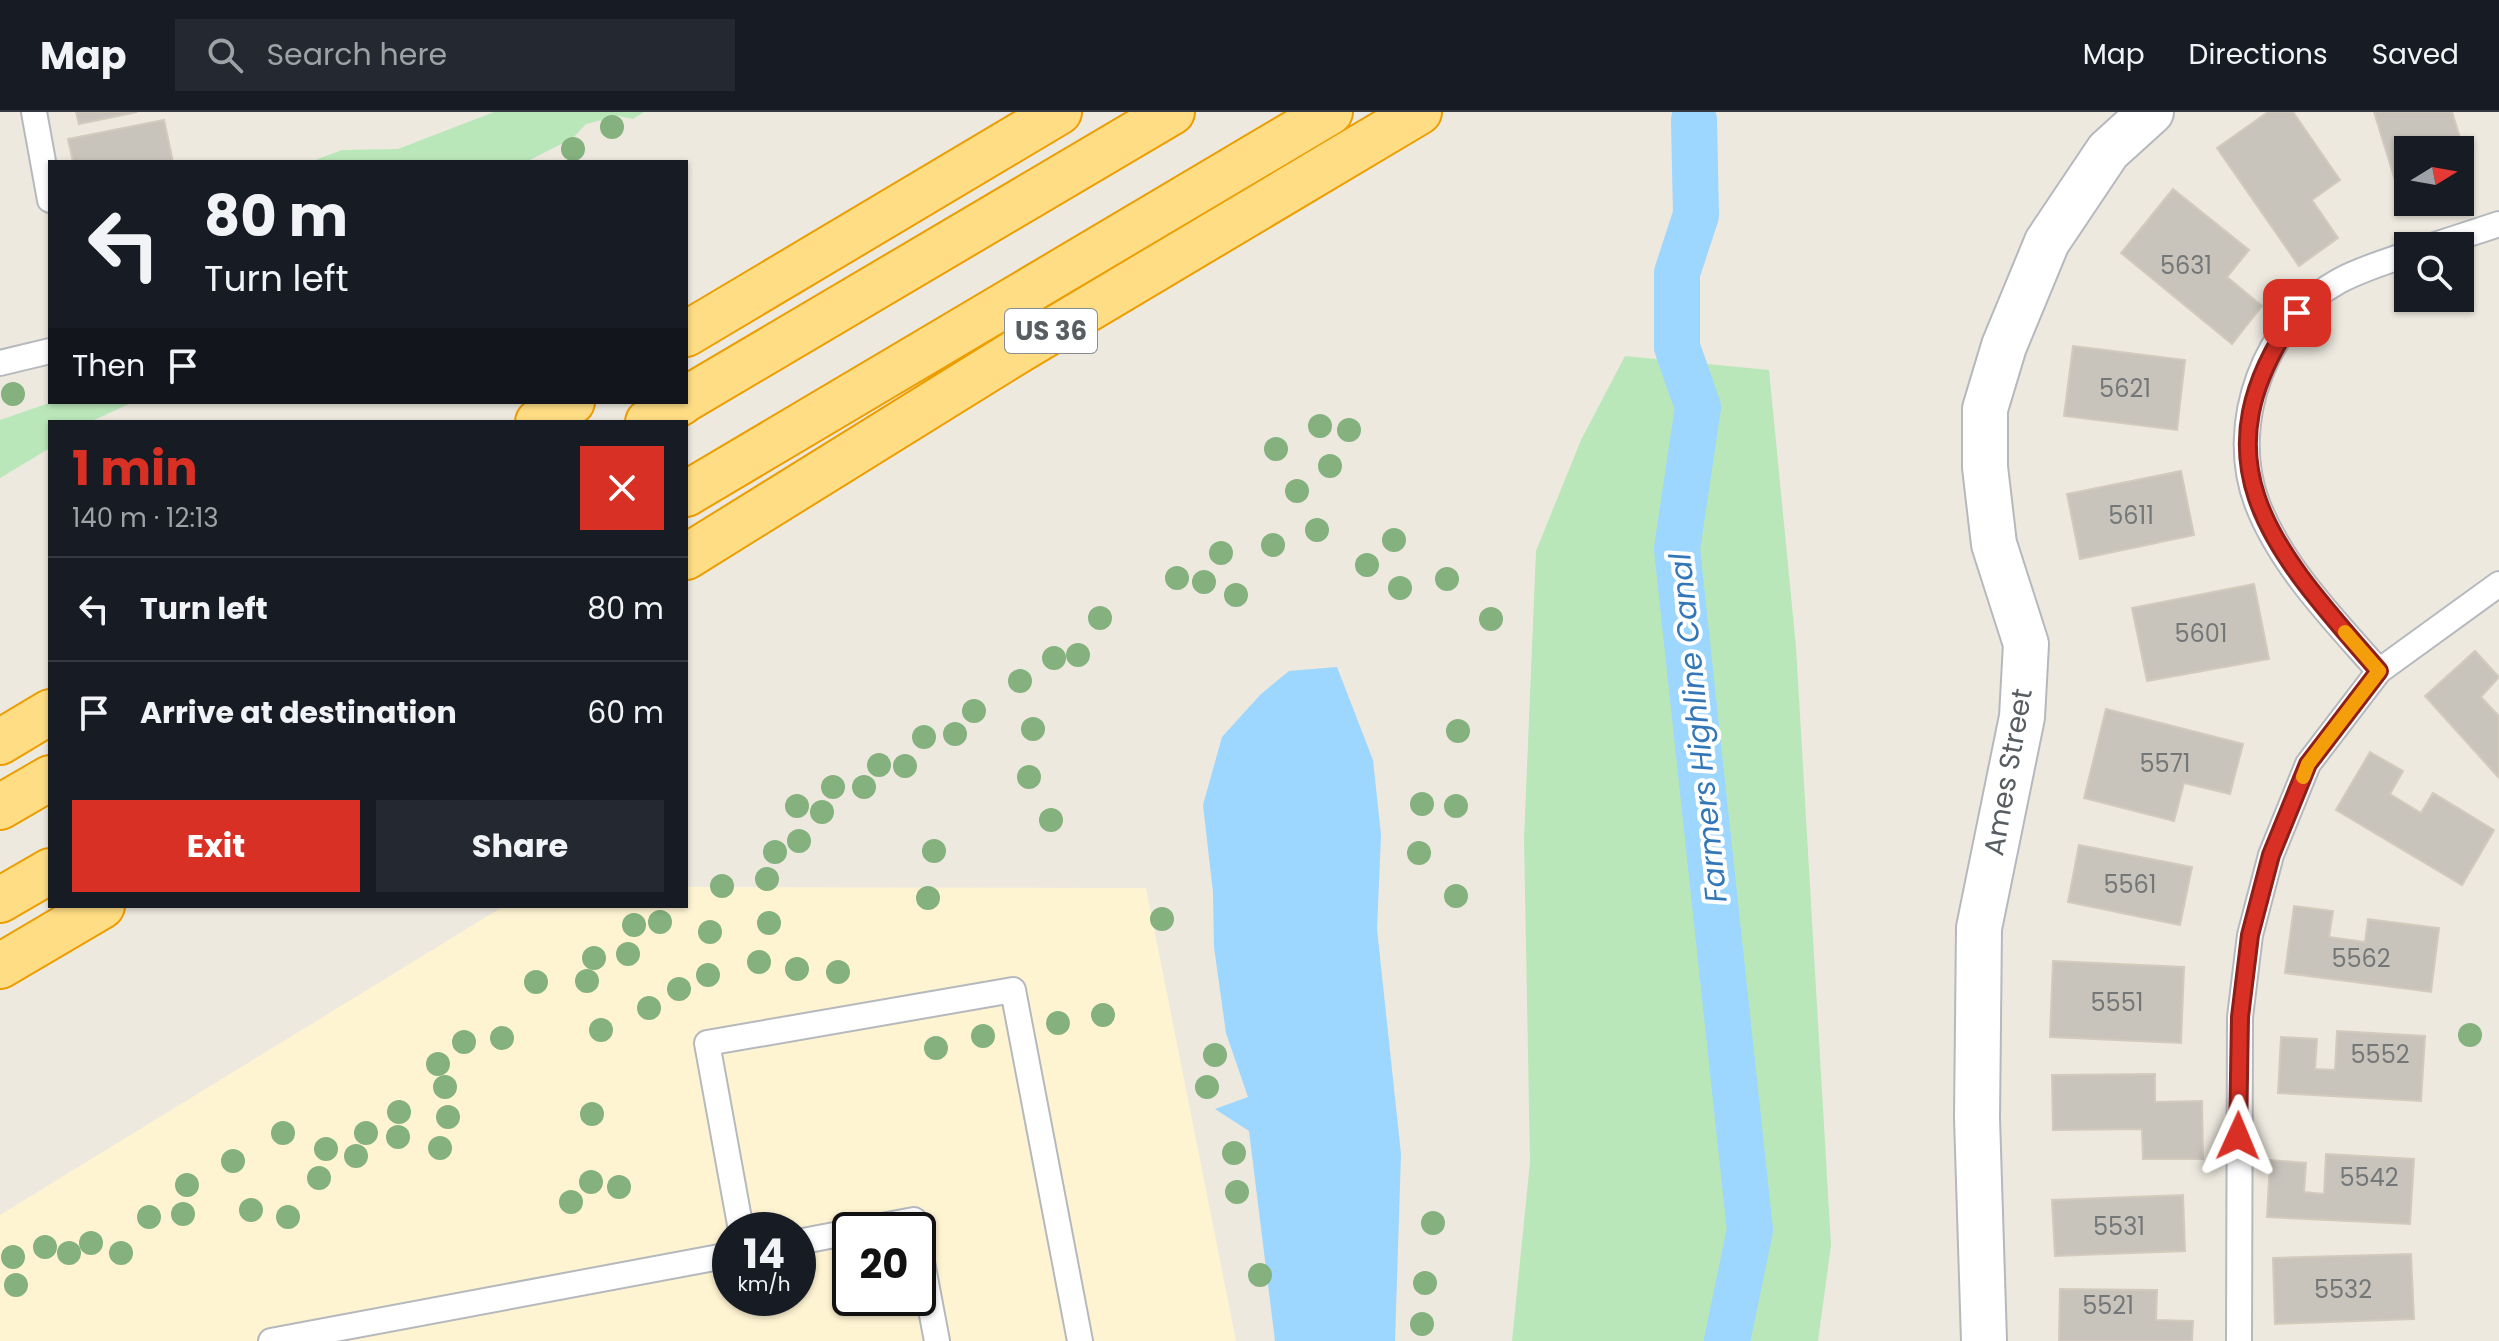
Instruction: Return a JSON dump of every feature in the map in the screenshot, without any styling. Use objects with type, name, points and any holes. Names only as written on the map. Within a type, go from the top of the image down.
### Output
[{"type":"highway","points":[[688,333],[1059,112]]},
{"type":"highway","points":[[688,399],[1172,112]]},
{"type":"highway","points":[[688,493],[1330,112]]},
{"type":"highway","name":"US 36","points":[[688,556],[1021,349],[1419,112]]},
{"type":"highway","points":[[541,420],[569,404]]},
{"type":"highway","points":[[651,420],[679,404]]},
{"type":"highway","points":[[0,742],[48,713]]},
{"type":"highway","points":[[0,807],[48,779]]},
{"type":"highway","points":[[0,900],[48,872]]},
{"type":"highway","points":[[0,966],[99,908]]},
{"type":"street","name":"Ames Street","points":[[1984,1341],[1977,1118],[1979,928],[2022,717],[2026,644],[1994,544],[1985,467],[1985,409],[2004,346],[2047,242],[2108,151],[2151,112]]},
{"type":"lane","points":[[34,112],[48,189]]},
{"type":"lane","points":[[2474,232],[2499,224]]},
{"type":"lane","points":[[2379,671],[2284,555],[2256,502],[2245,435],[2254,393],[2270,351],[2297,313],[2339,281],[2394,259]]},
{"type":"lane","points":[[0,363],[48,351]]},
{"type":"lane","points":[[2239,1341],[2240,1017],[2250,935],[2271,855],[2308,764],[2379,671],[2499,584]]},
{"type":"lane","points":[[738,1212],[707,1043],[1013,990],[1080,1341]]},
{"type":"lane","points":[[271,1341],[712,1258]]},
{"type":"lane","points":[[932,1316],[937,1341]]},
{"type":"shaded area","points":[[688,887],[1146,888],[1236,1341],[0,1341],[0,1215],[501,908],[688,908]]},
{"type":"green space","points":[[494,112],[644,112],[633,119],[618,116],[586,124],[573,138],[530,160],[315,160],[342,150],[398,149]]},
{"type":"green space","points":[[1625,356],[1769,370],[1796,647],[1831,1245],[1818,1341],[1512,1341],[1530,1162],[1524,839],[1536,551],[1581,440]]},
{"type":"green space","points":[[48,403],[129,404],[94,420],[48,420],[48,449],[0,478],[0,420]]},
{"type":"water","points":[[1337,667],[1373,760],[1381,835],[1377,929],[1401,1154],[1395,1341],[1275,1341],[1249,1131],[1215,1109],[1248,1097],[1226,1033],[1214,947],[1213,892],[1203,805],[1222,737],[1261,694],[1289,671]]},
{"type":"building","points":[[76,112],[137,112],[79,124]]},
{"type":"building","points":[[2268,112],[2293,112],[2340,180],[2312,200],[2338,238],[2299,266],[2217,148]]},
{"type":"building","points":[[2374,112],[2452,112],[2460,136],[2394,136],[2394,177]]},
{"type":"building","points":[[164,120],[173,160],[73,160],[68,139]]},
{"type":"building","points":[[2173,189],[2249,250],[2227,277],[2262,306],[2232,344],[2121,253]]},
{"type":"building","points":[[2073,346],[2185,360],[2177,430],[2064,416]]},
{"type":"building","points":[[2181,471],[2194,535],[2080,559],[2067,494]]},
{"type":"building","points":[[2254,584],[2269,659],[2147,681],[2132,608]]},
{"type":"building","points":[[2475,651],[2499,677],[2481,697],[2499,716],[2499,778],[2425,696]]},
{"type":"building","points":[[2106,709],[2243,744],[2230,794],[2184,783],[2174,821],[2084,798]]},
{"type":"building","points":[[2370,752],[2403,771],[2390,794],[2421,813],[2433,793],[2494,830],[2462,885],[2336,810]]},
{"type":"building","points":[[2079,845],[2192,867],[2180,925],[2068,902]]},
{"type":"building","points":[[2294,906],[2333,911],[2329,937],[2365,942],[2368,919],[2439,928],[2431,992],[2285,973]]},
{"type":"building","points":[[2053,961],[2184,967],[2181,1043],[2050,1037]]},
{"type":"building","points":[[2337,1031],[2425,1036],[2421,1101],[2278,1093],[2281,1037],[2317,1039],[2315,1069],[2335,1070]]},
{"type":"building","points":[[2155,1074],[2155,1102],[2202,1101],[2203,1159],[2143,1159],[2142,1129],[2053,1130],[2052,1075]]},
{"type":"building","points":[[2326,1154],[2414,1159],[2410,1224],[2267,1217],[2270,1160],[2306,1163],[2304,1192],[2324,1194]]},
{"type":"building","points":[[2183,1195],[2185,1251],[2055,1256],[2052,1200]]},
{"type":"building","points":[[2411,1254],[2414,1319],[2275,1324],[2273,1258]]},
{"type":"building","points":[[2060,1289],[2157,1290],[2156,1320],[2193,1321],[2192,1341],[2059,1341]]},
{"type":"waterway","name":"Farmers Highline Canal","points":[[1694,120],[1696,215],[1677,273],[1677,347],[1698,407],[1677,549],[1750,1230],[1727,1341]]},
{"type":"slow traffic","points":[[2303,777],[2308,764],[2379,671],[2345,632]]},
{"type":"route","points":[[2238,1136],[2240,1017],[2250,935],[2271,855],[2308,764],[2379,671],[2284,555],[2256,502],[2245,435],[2254,393],[2270,351],[2297,313]]}]
